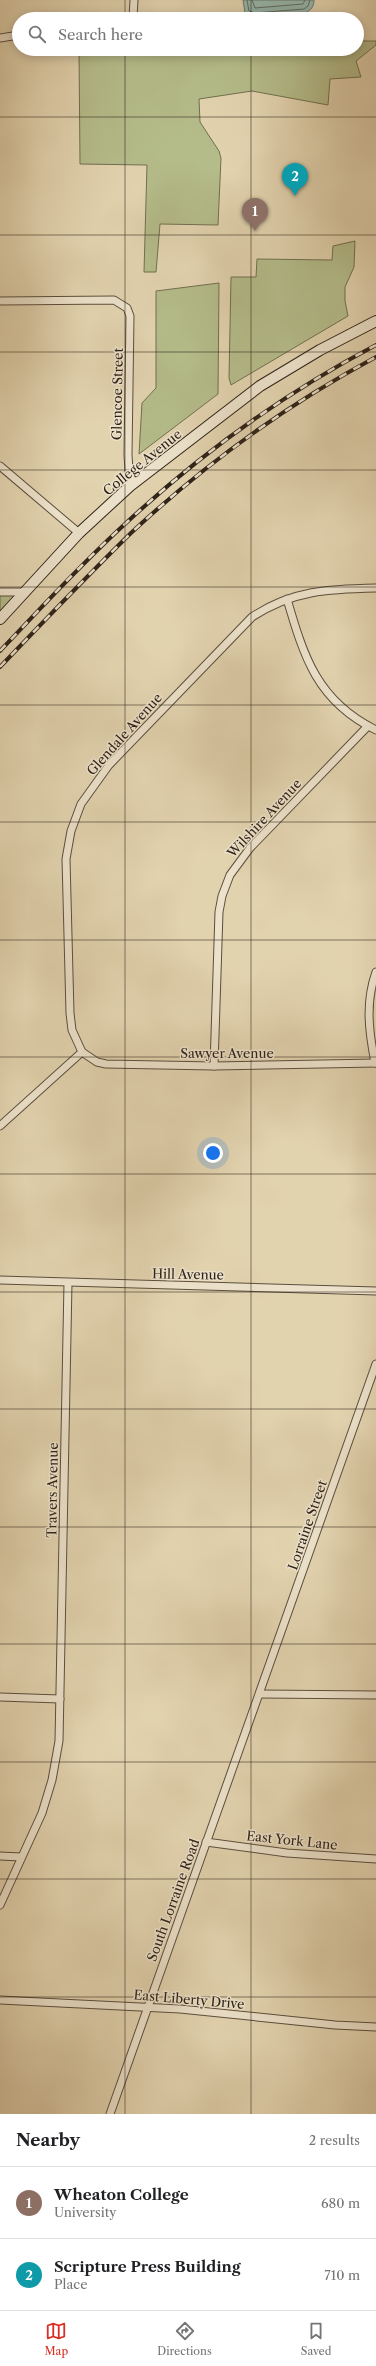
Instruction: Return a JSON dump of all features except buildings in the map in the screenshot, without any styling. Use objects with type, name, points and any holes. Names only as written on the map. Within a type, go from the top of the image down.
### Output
[{"type":"street","points":[[133,12],[134,0]]},
{"type":"street","points":[[0,38],[12,36]]},
{"type":"street","name":"Glencoe Street","points":[[0,301],[108,300],[124,304],[130,316],[128,455],[130,486]]},
{"type":"street","name":"College Avenue","points":[[0,619],[79,533],[130,486],[231,407],[320,350],[376,321]]},
{"type":"street","points":[[0,466],[79,533]]},
{"type":"street","name":"Glendale Avenue","points":[[82,1052],[72,1030],[70,1013],[65,870],[71,831],[81,804],[109,765],[240,627],[266,608],[287,599],[322,590],[376,588]]},
{"type":"street","points":[[0,592],[24,592]]},
{"type":"street","points":[[287,599],[301,646],[313,672],[329,695],[368,726],[376,730]]},
{"type":"street","name":"Wilshire Avenue","points":[[214,1066],[219,912],[226,884],[236,866],[250,848],[368,726]]},
{"type":"street","points":[[376,972],[370,994],[368,1029],[376,1063]]},
{"type":"street","points":[[0,1126],[82,1052]]},
{"type":"street","name":"Sawyer Avenue","points":[[82,1052],[97,1062],[106,1064],[214,1066],[376,1063]]},
{"type":"street","name":"Hill Avenue","points":[[0,1280],[376,1291]]},
{"type":"street","name":"Travers Avenue","points":[[0,1905],[42,1813],[52,1780],[59,1741],[68,1283]]},
{"type":"street","name":"Lorraine Street","points":[[260,1694],[376,1364]]},
{"type":"street","points":[[260,1694],[376,1695]]},
{"type":"street","name":"South Lorraine Road","points":[[110,2114],[260,1694]]},
{"type":"street","points":[[0,1698],[60,1699]]},
{"type":"street","name":"East York Lane","points":[[206,1842],[287,1853],[376,1859]]},
{"type":"street","points":[[0,1856],[21,1857]]},
{"type":"street","name":"East Liberty Drive","points":[[0,2000],[147,2007],[376,2027]]},
{"type":"green space","points":[[364,41],[376,41],[376,45],[364,55]]},
{"type":"green space","points":[[79,56],[362,56],[356,61],[361,77],[330,79],[328,105],[252,91],[199,99],[200,122],[219,151],[221,158],[218,225],[160,224],[156,272],[144,272],[147,165],[80,164]]},
{"type":"green space","points":[[355,241],[354,267],[345,287],[345,301],[348,316],[231,385],[229,378],[231,277],[256,277],[257,259],[332,260],[333,246]]},
{"type":"green space","points":[[219,283],[218,394],[139,454],[142,403],[156,388],[156,291]]},
{"type":"green space","points":[[0,595],[18,595],[0,614]]},
{"type":"water","points":[[243,0],[314,0],[312,8],[307,12],[245,12]]},
{"type":"railway","points":[[0,651],[61,586],[125,524],[183,473],[213,449],[276,404],[309,383],[376,345]]},
{"type":"railway","points":[[0,667],[131,533],[188,483],[279,415],[343,375],[376,357]]},
{"type":"place","name":"Scripture Press Building","points":[[295,196]]},
{"type":"place","name":"Wheaton College","points":[[255,231]]}]
